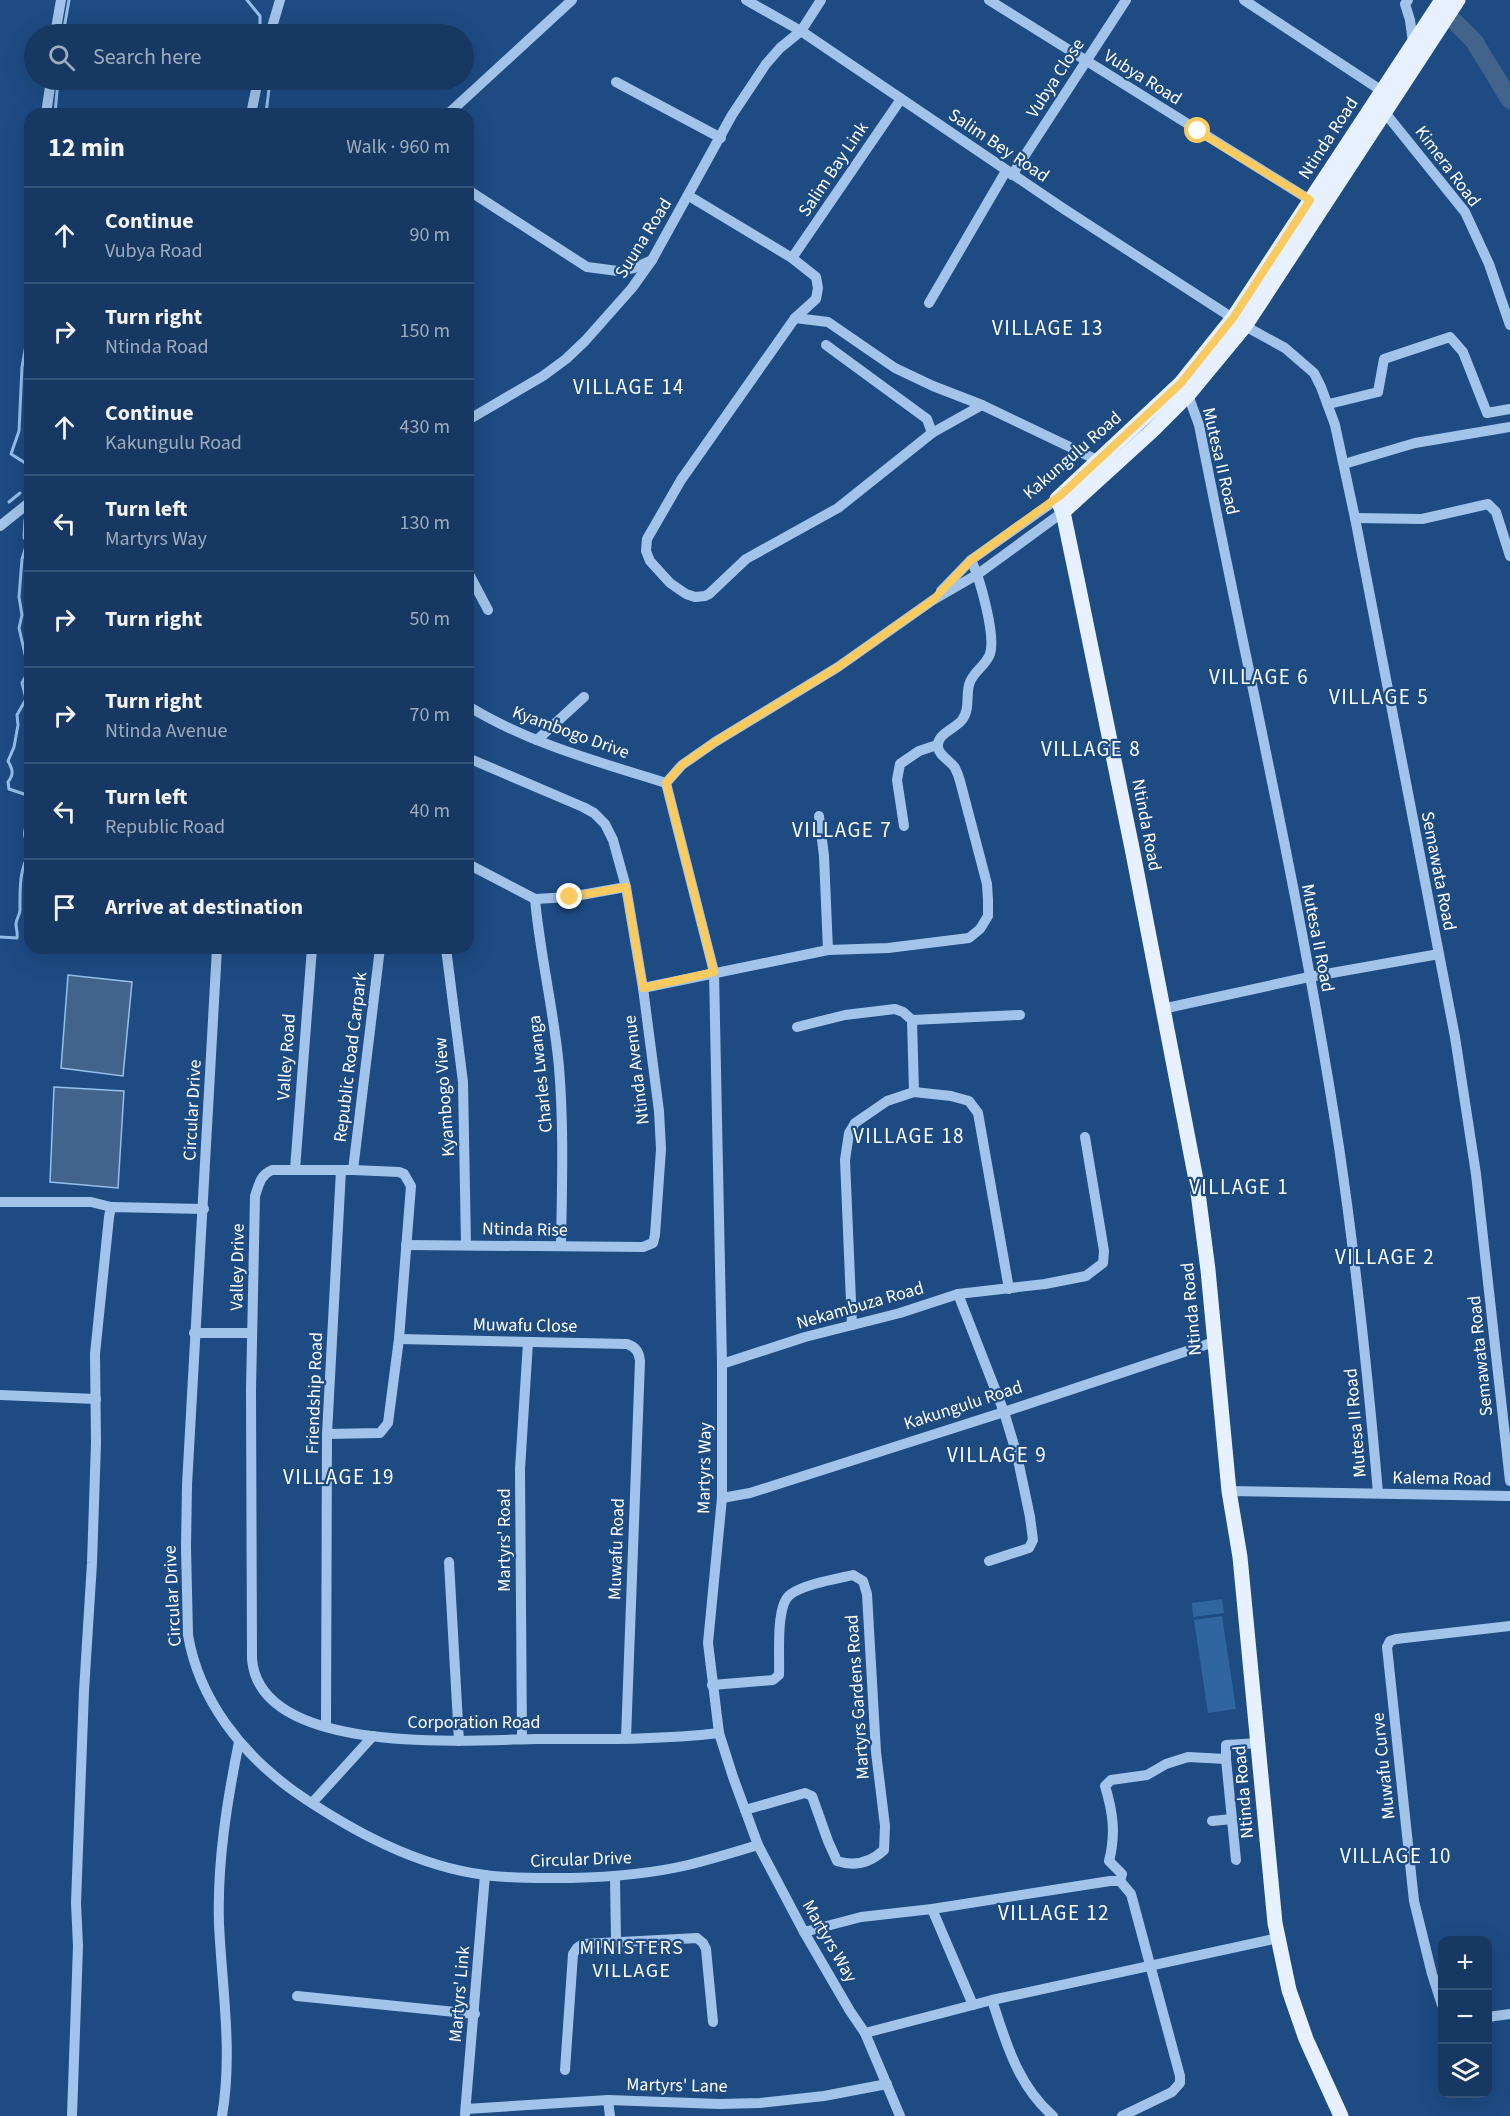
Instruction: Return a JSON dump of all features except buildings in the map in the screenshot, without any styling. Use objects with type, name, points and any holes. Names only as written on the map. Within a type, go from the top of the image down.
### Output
[{"type":"main road","name":"Ntinda Road","points":[[1184,389],[1239,322],[1381,102],[1413,43],[1442,0]]},
{"type":"main road","name":"Ntinda Road","points":[[1239,322],[1310,200],[1458,0]]},
{"type":"main road","name":"Kakungulu Road","points":[[1060,506],[1097,460],[1184,389]]},
{"type":"main road","name":"Kakungulu Road","points":[[1060,506],[1109,471],[1154,430],[1184,389]]},
{"type":"main road","name":"Ntinda Road","points":[[1060,506],[1133,853],[1197,1185],[1208,1270],[1229,1491],[1240,1557],[1259,1743],[1265,1829],[1278,1938],[1288,1990],[1319,2070],[1341,2116]]},
{"type":"street","points":[[57,24],[61,0]]},
{"type":"street","points":[[273,24],[280,0]]},
{"type":"street","points":[[455,108],[572,0]]},
{"type":"street","name":"Salim Bey Road","points":[[746,0],[801,31],[1009,172],[1239,322]]},
{"type":"street","name":"Suuna Road","points":[[474,416],[543,376],[566,359],[632,288],[652,260],[732,115],[766,64],[780,48],[801,31],[821,0]]},
{"type":"street","name":"Vubya Road","points":[[989,0],[1310,200]]},
{"type":"street","name":"Vubya Close","points":[[929,303],[1009,172],[1126,0]]},
{"type":"street","name":"Kimera Road","points":[[1244,0],[1381,102],[1465,212],[1489,264],[1510,326]]},
{"type":"street","points":[[1408,0],[1405,4],[1413,43]]},
{"type":"street","points":[[616,82],[721,138]]},
{"type":"street","points":[[47,108],[50,90]]},
{"type":"street","points":[[251,108],[256,90]]},
{"type":"street","name":"Salim Bay Link","points":[[792,258],[901,99]]},
{"type":"street","points":[[474,193],[587,267],[603,271],[618,271],[634,268],[652,260]]},
{"type":"street","points":[[688,196],[792,258],[816,277],[818,288],[816,299],[795,318],[681,480],[647,539],[646,551],[650,561],[670,583],[686,594],[695,597],[705,596],[738,565],[838,508],[932,433],[982,405]]},
{"type":"street","points":[[816,299],[828,322]]},
{"type":"street","points":[[795,318],[828,322],[895,368],[982,405],[1097,460],[1109,471]]},
{"type":"street","name":"Semawata Road","points":[[1239,322],[1285,348],[1314,373],[1329,404],[1344,464],[1455,1037],[1476,1174],[1510,1481]]},
{"type":"street","points":[[1329,404],[1378,392],[1384,359],[1450,337],[1463,352],[1487,413],[1510,409]]},
{"type":"street","points":[[826,345],[927,419],[932,433]]},
{"type":"street","name":"Mutesa II Road","points":[[1184,389],[1199,425],[1309,976],[1338,1144],[1356,1269],[1378,1493]]},
{"type":"street","points":[[1344,464],[1414,443],[1510,427]]},
{"type":"street","points":[[1355,518],[1422,519],[1488,504],[1496,512],[1510,556]]},
{"type":"street","name":"Kakungulu Road","points":[[933,600],[971,560],[1060,506]]},
{"type":"street","name":"Kakungulu Road","points":[[666,783],[682,765],[698,754],[838,667],[933,600],[978,574],[1060,506]]},
{"type":"street","points":[[0,526],[24,507]]},
{"type":"street","points":[[643,988],[828,950],[888,948],[969,938],[980,929],[988,916],[987,884],[960,781],[954,766],[939,751],[937,745],[939,739],[961,722],[965,715],[969,682],[991,652],[992,640],[978,574],[971,560]]},
{"type":"street","points":[[474,583],[488,610]]},
{"type":"street","points":[[537,740],[584,697]]},
{"type":"street","name":"Kyambogo Drive","points":[[474,709],[537,740],[666,783]]},
{"type":"street","points":[[904,826],[897,780],[900,764],[919,751],[937,745]]},
{"type":"street","name":"Ntinda Avenue","points":[[474,761],[594,813],[605,824],[613,840],[626,887],[643,988],[659,1111],[661,1149],[655,1235],[653,1243],[643,1247]]},
{"type":"street","name":"Martyrs Way","points":[[666,783],[714,972],[722,1364],[722,1498],[708,1643],[719,1733],[758,1845],[804,1932],[865,2033],[900,2116]]},
{"type":"street","points":[[819,816],[824,856],[828,950]]},
{"type":"street","points":[[474,867],[535,898],[570,897],[626,887]]},
{"type":"street","name":"Charles Lwanga","points":[[535,898],[560,1085],[563,1134],[561,1246]]},
{"type":"street","name":"Circular Drive","points":[[217,954],[204,1209],[194,1333],[186,1547],[188,1635],[198,1674],[216,1708],[239,1742],[260,1764],[312,1803],[354,1830],[408,1854],[444,1866],[485,1875],[546,1878],[615,1877],[688,1865],[758,1845]]},
{"type":"street","name":"Valley Road","points":[[295,1169],[312,954]]},
{"type":"street","name":"Republic Road Carpark","points":[[347,1170],[379,954]]},
{"type":"street","name":"Kyambogo View","points":[[447,954],[464,1082],[466,1245]]},
{"type":"street","points":[[1162,1009],[1309,976],[1439,954]]},
{"type":"street","points":[[797,1027],[845,1016],[895,1009],[903,1012],[912,1020],[1020,1015]]},
{"type":"street","points":[[912,1020],[914,1092]]},
{"type":"street","points":[[852,1325],[845,1160],[849,1133],[855,1123],[888,1101],[914,1092],[951,1096],[969,1101],[978,1113],[1009,1289]]},
{"type":"street","name":"Nekambuza Road","points":[[722,1364],[805,1337],[900,1313],[958,1294],[1046,1284],[1086,1276],[1102,1263],[1104,1251],[1085,1137]]},
{"type":"street","name":"Valley Drive","points":[[253,1671],[252,1333],[255,1196],[260,1180],[265,1173],[272,1170],[391,1170],[404,1174],[411,1186],[390,1419],[386,1429],[380,1433],[327,1434]]},
{"type":"street","name":"Friendship Road","points":[[326,1726],[327,1434],[347,1170]]},
{"type":"street","points":[[0,1202],[91,1202],[111,1207],[204,1209]]},
{"type":"street","points":[[72,2116],[78,1946],[76,1903],[84,1691],[93,1563],[96,1354],[111,1207]]},
{"type":"street","name":"Ntinda Rise","points":[[406,1245],[643,1247]]},
{"type":"street","points":[[958,1294],[1004,1412],[1017,1455],[1033,1540],[1029,1548],[1022,1552],[989,1562]]},
{"type":"street","points":[[194,1333],[252,1333]]},
{"type":"street","name":"Muwafu Close","points":[[399,1339],[627,1344],[639,1352],[640,1361]]},
{"type":"street","name":"Martyrs' Road","points":[[522,1739],[520,1469],[528,1342]]},
{"type":"street","name":"Kakungulu Road","points":[[722,1498],[750,1493],[1214,1342]]},
{"type":"street","name":"Muwafu Road","points":[[626,1738],[640,1361]]},
{"type":"street","points":[[0,1395],[96,1399]]},
{"type":"street","name":"Kalema Road","points":[[1229,1491],[1510,1496]]},
{"type":"street","points":[[449,1562],[459,1741]]},
{"type":"street","name":"Martyrs Gardens Road","points":[[712,1685],[772,1680],[779,1675],[780,1617],[783,1604],[789,1594],[854,1575],[863,1581],[867,1594],[876,1752],[885,1826],[884,1850],[868,1862],[852,1864],[837,1861],[812,1796],[809,1794],[805,1793],[745,1810]]},
{"type":"street","name":"Muwafu Curve","points":[[1438,1991],[1414,1901],[1387,1647],[1390,1641],[1414,1636],[1510,1626]]},
{"type":"street","name":"Corporation Road","points":[[253,1671],[265,1690],[280,1707],[304,1720],[373,1736],[459,1741],[626,1738],[719,1733]]},
{"type":"street","points":[[312,1803],[373,1736]]},
{"type":"street","points":[[222,2116],[227,2047],[219,1894],[223,1840],[239,1742]]},
{"type":"street","points":[[1236,1860],[1226,1745],[1259,1743]]},
{"type":"street","points":[[1120,1881],[1122,1874],[1109,1861],[1113,1843],[1113,1826],[1112,1809],[1106,1786],[1111,1780],[1147,1775],[1166,1764],[1188,1757],[1204,1756],[1226,1759]]},
{"type":"street","points":[[1212,1821],[1232,1819]]},
{"type":"street","name":"Martyrs' Link","points":[[465,2112],[485,1875]]},
{"type":"street","points":[[615,1877],[616,1941]]},
{"type":"street","points":[[804,1932],[861,1917],[933,1909],[1120,1881],[1131,1894],[1180,2076],[1180,2083],[1172,2092],[1122,2116]]},
{"type":"street","points":[[933,1909],[974,2005]]},
{"type":"street","points":[[565,2070],[573,1954],[583,1944],[697,1938],[706,1949],[713,2022]]},
{"type":"street","points":[[865,2033],[992,2000],[1278,1938]]},
{"type":"street","points":[[297,1996],[475,2014]]},
{"type":"street","points":[[992,2000],[1011,2056],[1023,2080],[1038,2103],[1053,2116]]},
{"type":"street","points":[[1492,2016],[1510,2014]]},
{"type":"street","name":"Martyrs' Lane","points":[[465,2112],[608,2100],[760,2103],[824,2097],[887,2084]]},
{"type":"street","points":[[608,2100],[610,2116]]},
{"type":"shaded area","points":[[68,975],[132,982],[123,1076],[61,1068]]},
{"type":"shaded area","points":[[54,1087],[124,1091],[118,1188],[50,1182]]},
{"type":"shaded area","points":[[1222,1599],[1224,1613],[1193,1617],[1192,1603]]},
{"type":"shaded area","points":[[1222,1616],[1236,1709],[1208,1713],[1194,1620]]},
{"type":"waterway","points":[[65,24],[69,0]]},
{"type":"waterway","points":[[247,0],[260,16],[260,24]]},
{"type":"waterway","points":[[1454,21],[1474,41],[1510,100]]},
{"type":"waterway","points":[[56,108],[57,90]]},
{"type":"waterway","points":[[267,108],[269,90]]},
{"type":"waterway","points":[[24,356],[19,431],[11,454],[24,462]]},
{"type":"waterway","points":[[9,502],[20,493]]},
{"type":"waterway","points":[[24,553],[19,597],[22,615],[19,628],[24,650]]},
{"type":"waterway","points":[[24,679],[22,683],[24,691]]},
{"type":"waterway","points":[[24,703],[17,715],[18,725],[14,747],[8,761],[12,772],[8,782],[9,789],[24,794]]},
{"type":"waterway","points":[[0,937],[17,938],[16,924],[20,912],[24,865]]},
{"type":"district","name":"VILLAGE 13","points":[[1048,328]]},
{"type":"district","name":"VILLAGE 14","points":[[629,387]]},
{"type":"district","name":"VILLAGE 6","points":[[1259,677]]},
{"type":"district","name":"VILLAGE 5","points":[[1379,697]]},
{"type":"district","name":"VILLAGE 8","points":[[1091,749]]},
{"type":"district","name":"VILLAGE 7","points":[[842,830]]},
{"type":"district","name":"VILLAGE 18","points":[[909,1136]]},
{"type":"district","name":"VILLAGE 1","points":[[1239,1187]]},
{"type":"district","name":"VILLAGE 2","points":[[1385,1257]]},
{"type":"district","name":"VILLAGE 9","points":[[997,1455]]},
{"type":"district","name":"VILLAGE 19","points":[[339,1477]]},
{"type":"district","name":"VILLAGE 10","points":[[1396,1856]]},
{"type":"district","name":"VILLAGE 12","points":[[1054,1913]]},
{"type":"district","name":"MINISTERS VILLAGE","points":[[632,1958]]},
{"type":"route","points":[[570,897],[626,887],[643,988],[714,972],[666,783],[682,765],[715,742],[838,667],[933,600],[971,560],[1061,495],[1181,383],[1233,318],[1310,200],[1198,131]]}]
